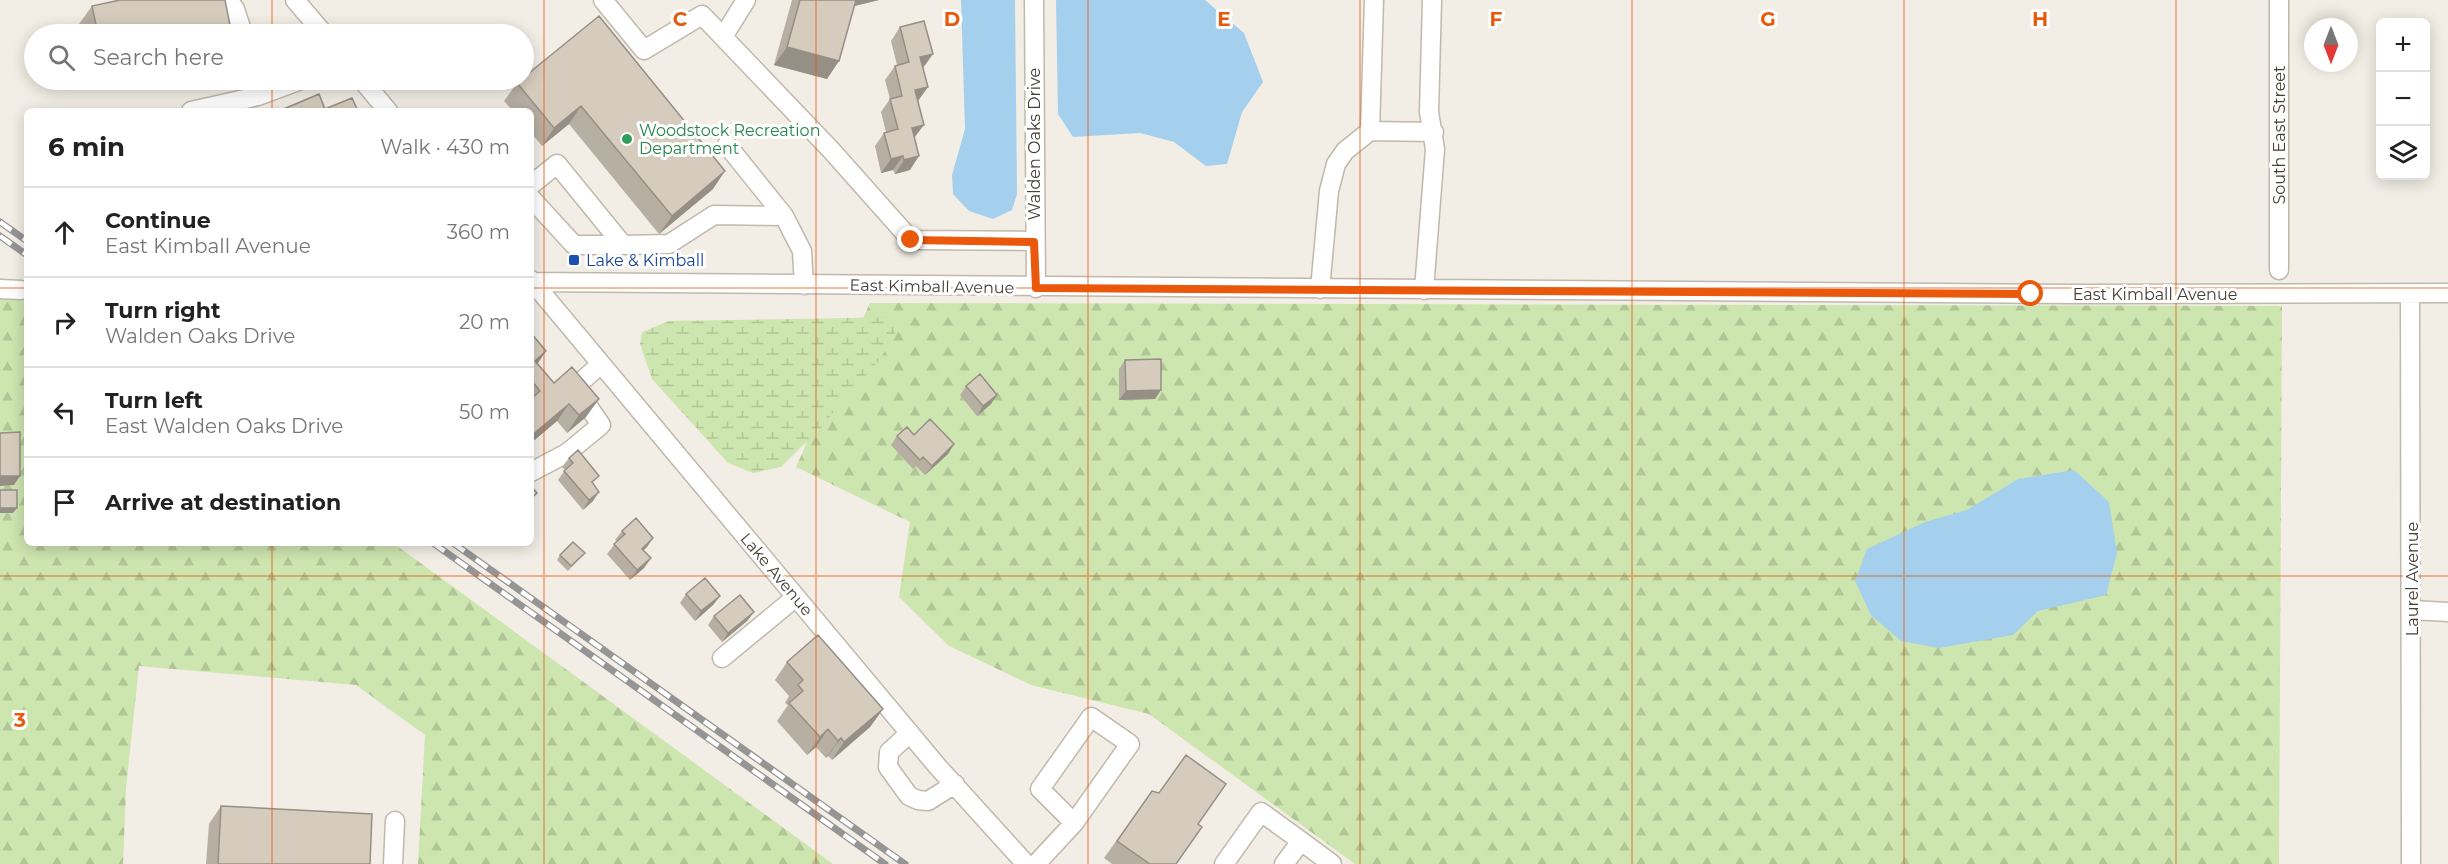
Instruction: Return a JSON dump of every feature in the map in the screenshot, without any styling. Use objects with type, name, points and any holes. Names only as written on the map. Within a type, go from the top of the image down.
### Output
[{"type":"street","points":[[228,0],[235,9],[240,24]]},
{"type":"street","points":[[295,0],[315,24]]},
{"type":"street","points":[[603,0],[644,50],[706,7],[723,37],[831,150],[911,240],[1034,242]]},
{"type":"street","points":[[723,37],[746,0]]},
{"type":"street","name":"Walden Oaks Drive","points":[[1034,0],[1036,288]]},
{"type":"street","points":[[1370,131],[1374,0]]},
{"type":"street","points":[[1424,290],[1435,149],[1429,112],[1432,0]]},
{"type":"street","name":"South East Street","points":[[2279,0],[2279,270]]},
{"type":"street","points":[[204,108],[274,90]]},
{"type":"street","points":[[370,90],[385,108]]},
{"type":"street","points":[[1320,289],[1329,190],[1336,164],[1345,151],[1370,131],[1434,132]]},
{"type":"street","points":[[727,145],[784,216],[802,250],[804,285]]},
{"type":"street","points":[[534,183],[557,164],[623,245]]},
{"type":"street","points":[[534,201],[574,245],[669,244],[714,215],[784,216]]},
{"type":"street","name":"East Kimball Avenue","points":[[534,282],[1036,288],[2060,294],[2448,293]]},
{"type":"street","name":"Lake Avenue","points":[[534,284],[910,733],[1026,864]]},
{"type":"street","points":[[0,289],[21,290]]},
{"type":"street","name":"Laurel Avenue","points":[[2410,294],[2411,864]]},
{"type":"street","points":[[534,470],[567,453],[601,425],[575,387],[601,364]]},
{"type":"street","points":[[722,658],[796,597]]},
{"type":"street","points":[[2412,610],[2448,612]]},
{"type":"street","points":[[1036,864],[1074,823],[1130,744],[1091,717],[1040,789],[1074,823]]},
{"type":"street","points":[[910,733],[888,752],[888,767],[909,796],[928,801],[955,784]]},
{"type":"street","points":[[1224,864],[1261,812],[1332,864]]},
{"type":"street","points":[[393,864],[395,821]]},
{"type":"street","points":[[1284,864],[1302,841]]},
{"type":"green space","points":[[24,295],[24,546],[397,546],[833,864],[418,864],[425,735],[356,685],[139,666],[126,788],[123,864],[0,864],[0,299]]},
{"type":"green space","points":[[870,303],[2282,306],[2279,864],[1355,864],[1149,714],[1031,685],[949,646],[899,597],[910,522],[796,467]]},
{"type":"green space","points":[[904,317],[881,358],[826,421],[815,437],[803,445],[781,467],[753,473],[728,463],[652,379],[640,344],[642,332],[669,321]]},
{"type":"water","points":[[961,0],[1015,0],[1017,194],[1012,210],[993,219],[969,211],[953,194],[952,175],[965,129]]},
{"type":"water","points":[[1056,0],[1205,0],[1244,33],[1263,82],[1242,112],[1227,164],[1206,166],[1174,142],[1140,133],[1073,137],[1058,114]]},
{"type":"water","points":[[2074,470],[2109,502],[2117,553],[2106,595],[2038,611],[2013,635],[1939,648],[1901,641],[1871,615],[1855,581],[1867,549],[1925,522],[1967,510],[2018,479]]},
{"type":"building","points":[[120,0],[225,0],[230,24],[96,24],[92,6]]},
{"type":"building","points":[[800,0],[856,0],[839,61],[787,47]]},
{"type":"building","name":"Woodstock Recreation Department","points":[[599,16],[725,171],[672,216],[581,106],[554,128],[523,90],[534,90],[534,69]]},
{"type":"building","points":[[924,21],[933,54],[920,57],[928,87],[915,90],[924,125],[912,128],[919,156],[904,160],[903,156],[891,159],[884,133],[898,129],[890,99],[902,96],[895,66],[909,62],[900,27]]},
{"type":"building","points":[[319,94],[325,108],[286,108]]},
{"type":"building","points":[[352,98],[357,108],[327,108]]},
{"type":"building","points":[[534,337],[546,351],[535,361],[554,383],[572,367],[599,399],[579,415],[569,404],[534,433],[534,396],[540,391],[534,384]]},
{"type":"building","points":[[1161,359],[1161,390],[1126,391],[1125,360]]},
{"type":"building","points":[[980,374],[997,395],[983,406],[966,386]]},
{"type":"building","points":[[930,419],[954,444],[932,466],[923,457],[920,460],[897,436],[907,427],[914,435]]},
{"type":"building","points":[[20,432],[20,476],[0,476],[0,433]]},
{"type":"building","points":[[578,450],[599,476],[592,482],[599,492],[589,500],[564,471],[573,463],[569,458]]},
{"type":"building","points":[[0,490],[17,490],[17,508],[0,508]]},
{"type":"building","points":[[636,518],[653,538],[642,549],[651,558],[637,570],[614,544],[625,534],[622,531]]},
{"type":"building","points":[[573,542],[585,553],[571,566],[560,555]]},
{"type":"building","points":[[705,578],[720,596],[701,611],[686,594]]},
{"type":"building","points":[[740,595],[754,612],[728,633],[714,616]]},
{"type":"building","points":[[818,635],[883,709],[844,742],[841,738],[838,741],[828,729],[820,737],[789,703],[803,691],[798,685],[803,680],[787,662]]},
{"type":"building","points":[[1186,755],[1226,784],[1198,824],[1202,827],[1176,864],[1150,864],[1117,841],[1152,791],[1159,793]]},
{"type":"building","points":[[221,806],[372,814],[370,864],[218,864]]},
{"type":"railway","points":[[0,222],[24,239]]},
{"type":"railway","points":[[0,236],[24,253]]},
{"type":"railway","points":[[437,546],[885,864]]},
{"type":"railway","points":[[457,546],[905,864]]},
{"type":"place","name":"Woodstock Recreation Department","points":[[627,139]]},
{"type":"place","name":"Lake & Kimball","points":[[574,260]]},
{"type":"route","points":[[911,240],[1034,242],[1036,288],[2031,294]]}]
